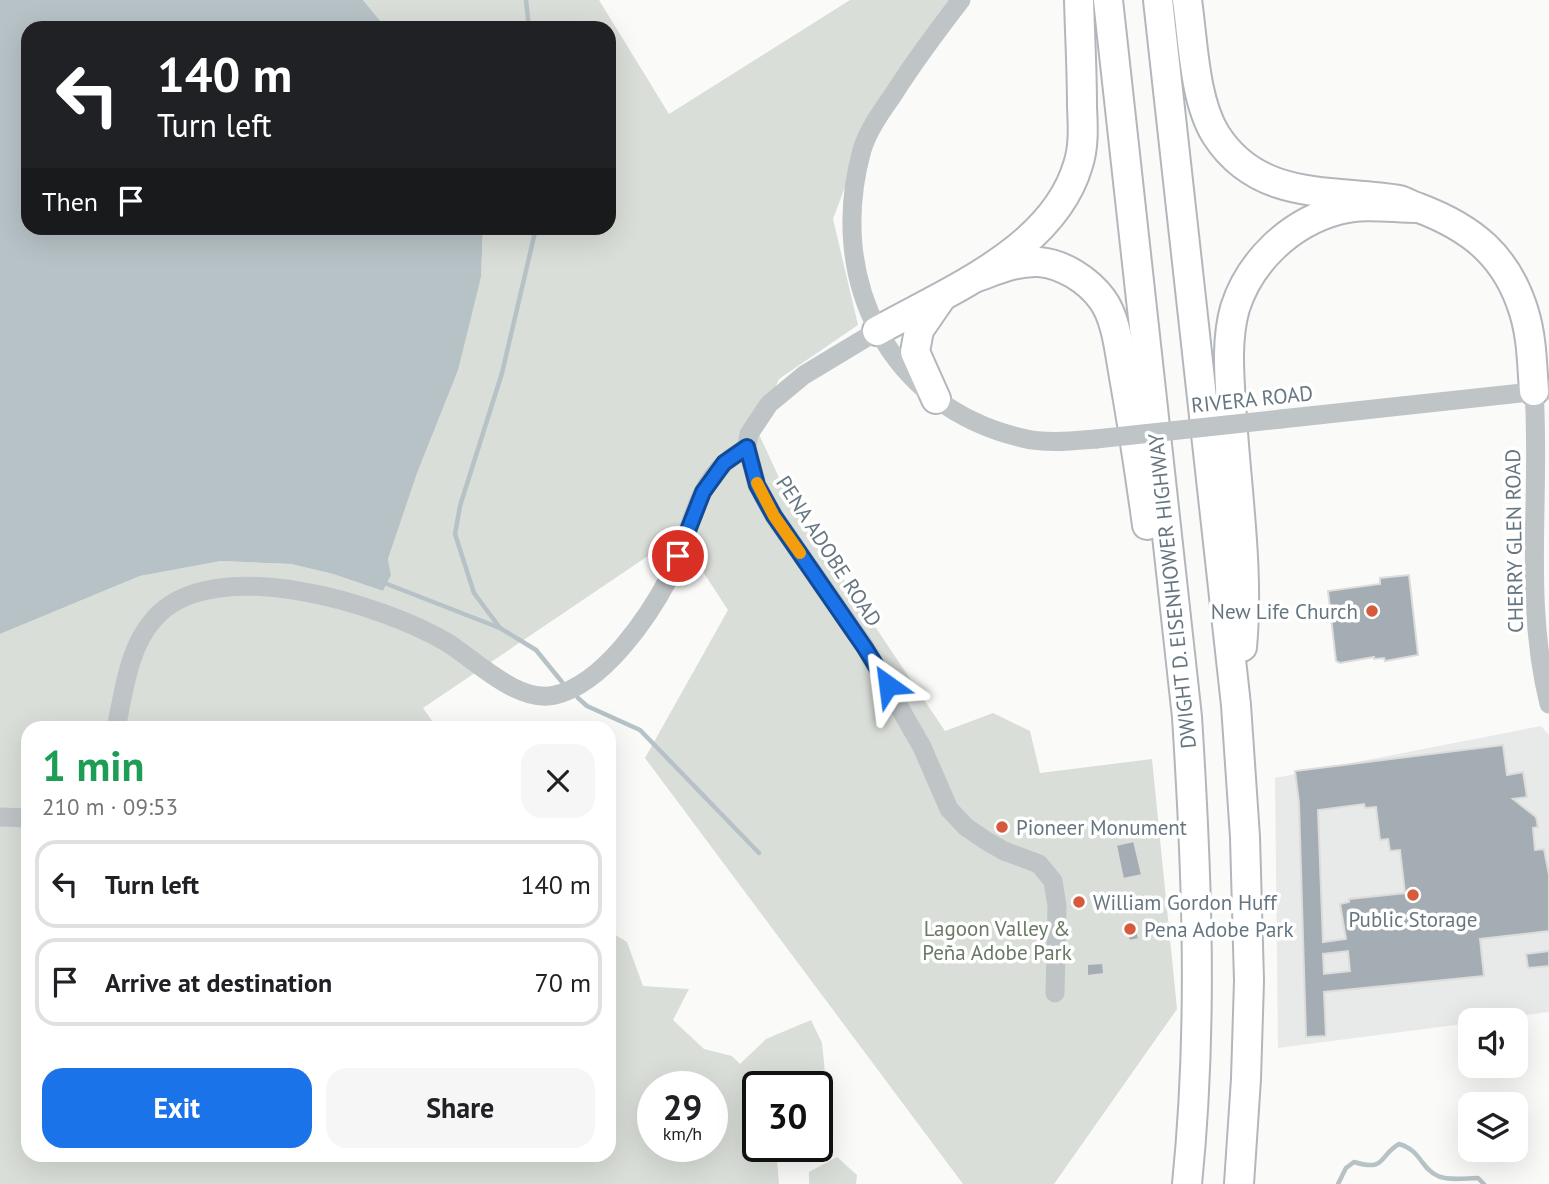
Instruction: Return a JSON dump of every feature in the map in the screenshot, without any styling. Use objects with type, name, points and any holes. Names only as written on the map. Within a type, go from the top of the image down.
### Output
[{"type":"highway","points":[[877,331],[976,277],[1029,240],[1048,222],[1066,195],[1078,165],[1083,138],[1079,0]]},
{"type":"highway","name":"DWIGHT D. EISENHOWER HIGHWAY","points":[[1108,0],[1187,717],[1197,882],[1197,1015],[1188,1184]]},
{"type":"highway","points":[[1158,0],[1236,705],[1245,837],[1249,981],[1239,1184]]},
{"type":"highway","points":[[1186,0],[1205,110],[1215,134],[1228,150],[1247,168],[1265,179],[1287,187],[1402,201],[1442,216],[1478,239],[1510,279],[1520,298],[1541,391]]},
{"type":"highway","points":[[1236,705],[1245,609],[1230,389],[1231,327],[1236,308],[1255,268],[1269,251],[1300,226],[1338,210],[1359,206],[1418,208]]},
{"type":"highway","points":[[976,277],[1016,263],[1041,262],[1064,269],[1084,280],[1103,300],[1112,318],[1119,348],[1149,535],[1176,615]]},
{"type":"highway","points":[[936,399],[915,352],[919,330],[943,295]]},
{"type":"street","name":"RIVERA ROAD","points":[[961,0],[923,49],[878,116],[863,149],[852,213],[853,261],[863,301],[877,331],[897,360],[936,399],[979,424],[1024,439],[1051,442],[1541,391]]},
{"type":"street","points":[[118,721],[133,658],[140,639],[154,618],[171,604],[195,594],[241,586],[290,589],[379,612],[446,642],[511,687],[529,695],[554,696],[577,686],[605,665],[648,612],[670,575],[703,492],[724,463],[747,447],[749,433],[769,404],[804,375],[877,331]]},
{"type":"street","name":"CHERRY GLEN ROAD","points":[[1541,391],[1533,593],[1549,704]]},
{"type":"street","name":"PENA ADOBE ROAD","points":[[747,447],[757,485],[774,516],[865,648],[899,704],[949,808],[966,827],[1004,850],[1039,864],[1053,880],[1057,906],[1055,993]]},
{"type":"street","points":[[0,817],[21,818]]},
{"type":"shaded area","points":[[0,0],[363,0],[380,21],[21,21],[21,235],[483,235],[481,277],[458,370],[417,473],[388,559],[391,575],[383,591],[333,574],[291,564],[221,561],[140,576],[0,634]]},
{"type":"shaded area","name":"Public Storage","points":[[1541,726],[1549,735],[1549,1012],[1528,1015],[1528,1008],[1458,1008],[1458,1025],[1278,1048],[1275,778]]},
{"type":"green space","name":"Lagoon Valley & Peña Adobe Park","points":[[363,0],[599,0],[612,21],[380,21]]},
{"type":"green space","name":"Lagoon Valley & Peña Adobe Park","points":[[850,0],[958,0],[877,102],[833,219],[858,325],[779,379],[757,430],[787,495],[945,731],[993,713],[1030,731],[1040,773],[1152,759],[1177,1009],[1054,1184],[963,1184],[645,758],[728,610],[679,535],[423,708],[432,721],[21,721],[21,1162],[616,1162],[616,935],[627,942],[643,986],[689,989],[673,1020],[704,1049],[732,1056],[740,1064],[766,1039],[811,1020],[822,1043],[825,1071],[742,1071],[742,1162],[777,1162],[779,1184],[0,1184],[0,634],[140,576],[221,561],[291,564],[333,574],[383,591],[391,575],[388,559],[481,277],[483,235],[616,235],[616,28],[669,114]]},
{"type":"green space","points":[[837,1157],[857,1175],[856,1184],[809,1184],[809,1172],[833,1162]]},
{"type":"building","name":"New Life Church","points":[[1409,575],[1418,655],[1385,661],[1384,658],[1374,657],[1340,663],[1336,661],[1328,591],[1380,584],[1380,578]]},
{"type":"building","points":[[1503,745],[1507,775],[1523,772],[1527,797],[1513,799],[1536,817],[1538,827],[1533,828],[1535,850],[1544,849],[1549,875],[1549,931],[1480,939],[1484,976],[1324,992],[1326,1036],[1306,1037],[1299,803],[1295,771]],"holes":[[[1364,804],[1365,808],[1376,807],[1380,840],[1388,839],[1390,851],[1400,850],[1405,893],[1349,899],[1349,902],[1340,904],[1346,939],[1323,942],[1318,810]],[[1348,951],[1350,971],[1324,974],[1323,954]]]},
{"type":"building","points":[[1134,841],[1142,875],[1123,879],[1116,845]]},
{"type":"building","points":[[1135,923],[1139,939],[1129,941],[1125,925]]},
{"type":"building","points":[[1549,951],[1549,966],[1528,968],[1526,954]]},
{"type":"building","points":[[1103,963],[1104,974],[1087,976],[1087,964]]},
{"type":"waterway","points":[[526,0],[528,21]]},
{"type":"waterway","points":[[534,235],[502,373],[460,506],[455,534],[474,593],[500,628],[536,650],[562,682]]},
{"type":"waterway","points":[[387,584],[500,628]]},
{"type":"waterway","points":[[578,698],[587,706],[640,730],[759,853]]},
{"type":"waterway","points":[[1338,1184],[1346,1168],[1354,1162],[1377,1164],[1399,1144],[1412,1151],[1432,1173],[1442,1178],[1478,1178],[1484,1184]]},
{"type":"slow traffic","points":[[757,483],[774,516],[800,553]]},
{"type":"place","name":"New Life Church","points":[[1372,611]]},
{"type":"place","name":"Pioneer Monument","points":[[1002,827]]},
{"type":"place","name":"Public Storage","points":[[1413,895]]},
{"type":"place","name":"William Gordon Huff","points":[[1079,902]]},
{"type":"place","name":"Pena Adobe Park","points":[[1130,929]]},
{"type":"route","points":[[678,556],[703,492],[724,463],[747,447],[757,485],[774,516],[888,685]]}]
